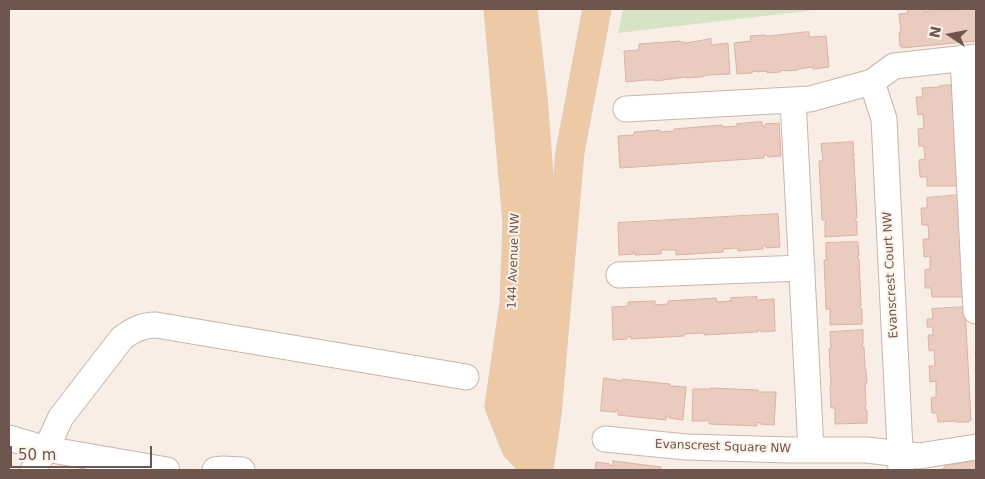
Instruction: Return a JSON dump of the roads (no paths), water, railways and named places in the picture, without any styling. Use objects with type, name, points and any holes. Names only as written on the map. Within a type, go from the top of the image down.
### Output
[{"type":"main road","name":"144 Avenue NW","points":[[498,9],[517,222],[514,303],[499,406],[516,448],[538,470]]},
{"type":"main road","name":"144 Avenue NW","points":[[523,9],[533,97],[542,215],[526,399],[538,470]]},
{"type":"main road","points":[[538,470],[547,414],[570,152],[597,9]]},
{"type":"street","points":[[626,109],[810,99],[872,82],[894,66],[970,57],[976,311]]},
{"type":"street","name":"Evanscrest Court NW","points":[[872,82],[884,119],[900,462]]},
{"type":"street","points":[[793,100],[811,450]]},
{"type":"street","points":[[619,275],[802,268]]},
{"type":"street","points":[[33,470],[46,449],[61,417],[122,338],[133,329],[149,325],[466,377]]},
{"type":"street","points":[[9,438],[46,449],[167,470]]},
{"type":"street","name":"Evanscrest Square NW","points":[[604,439],[686,447],[866,450],[900,462],[920,456],[976,447]]},
{"type":"street","points":[[215,470],[242,470]]}]
